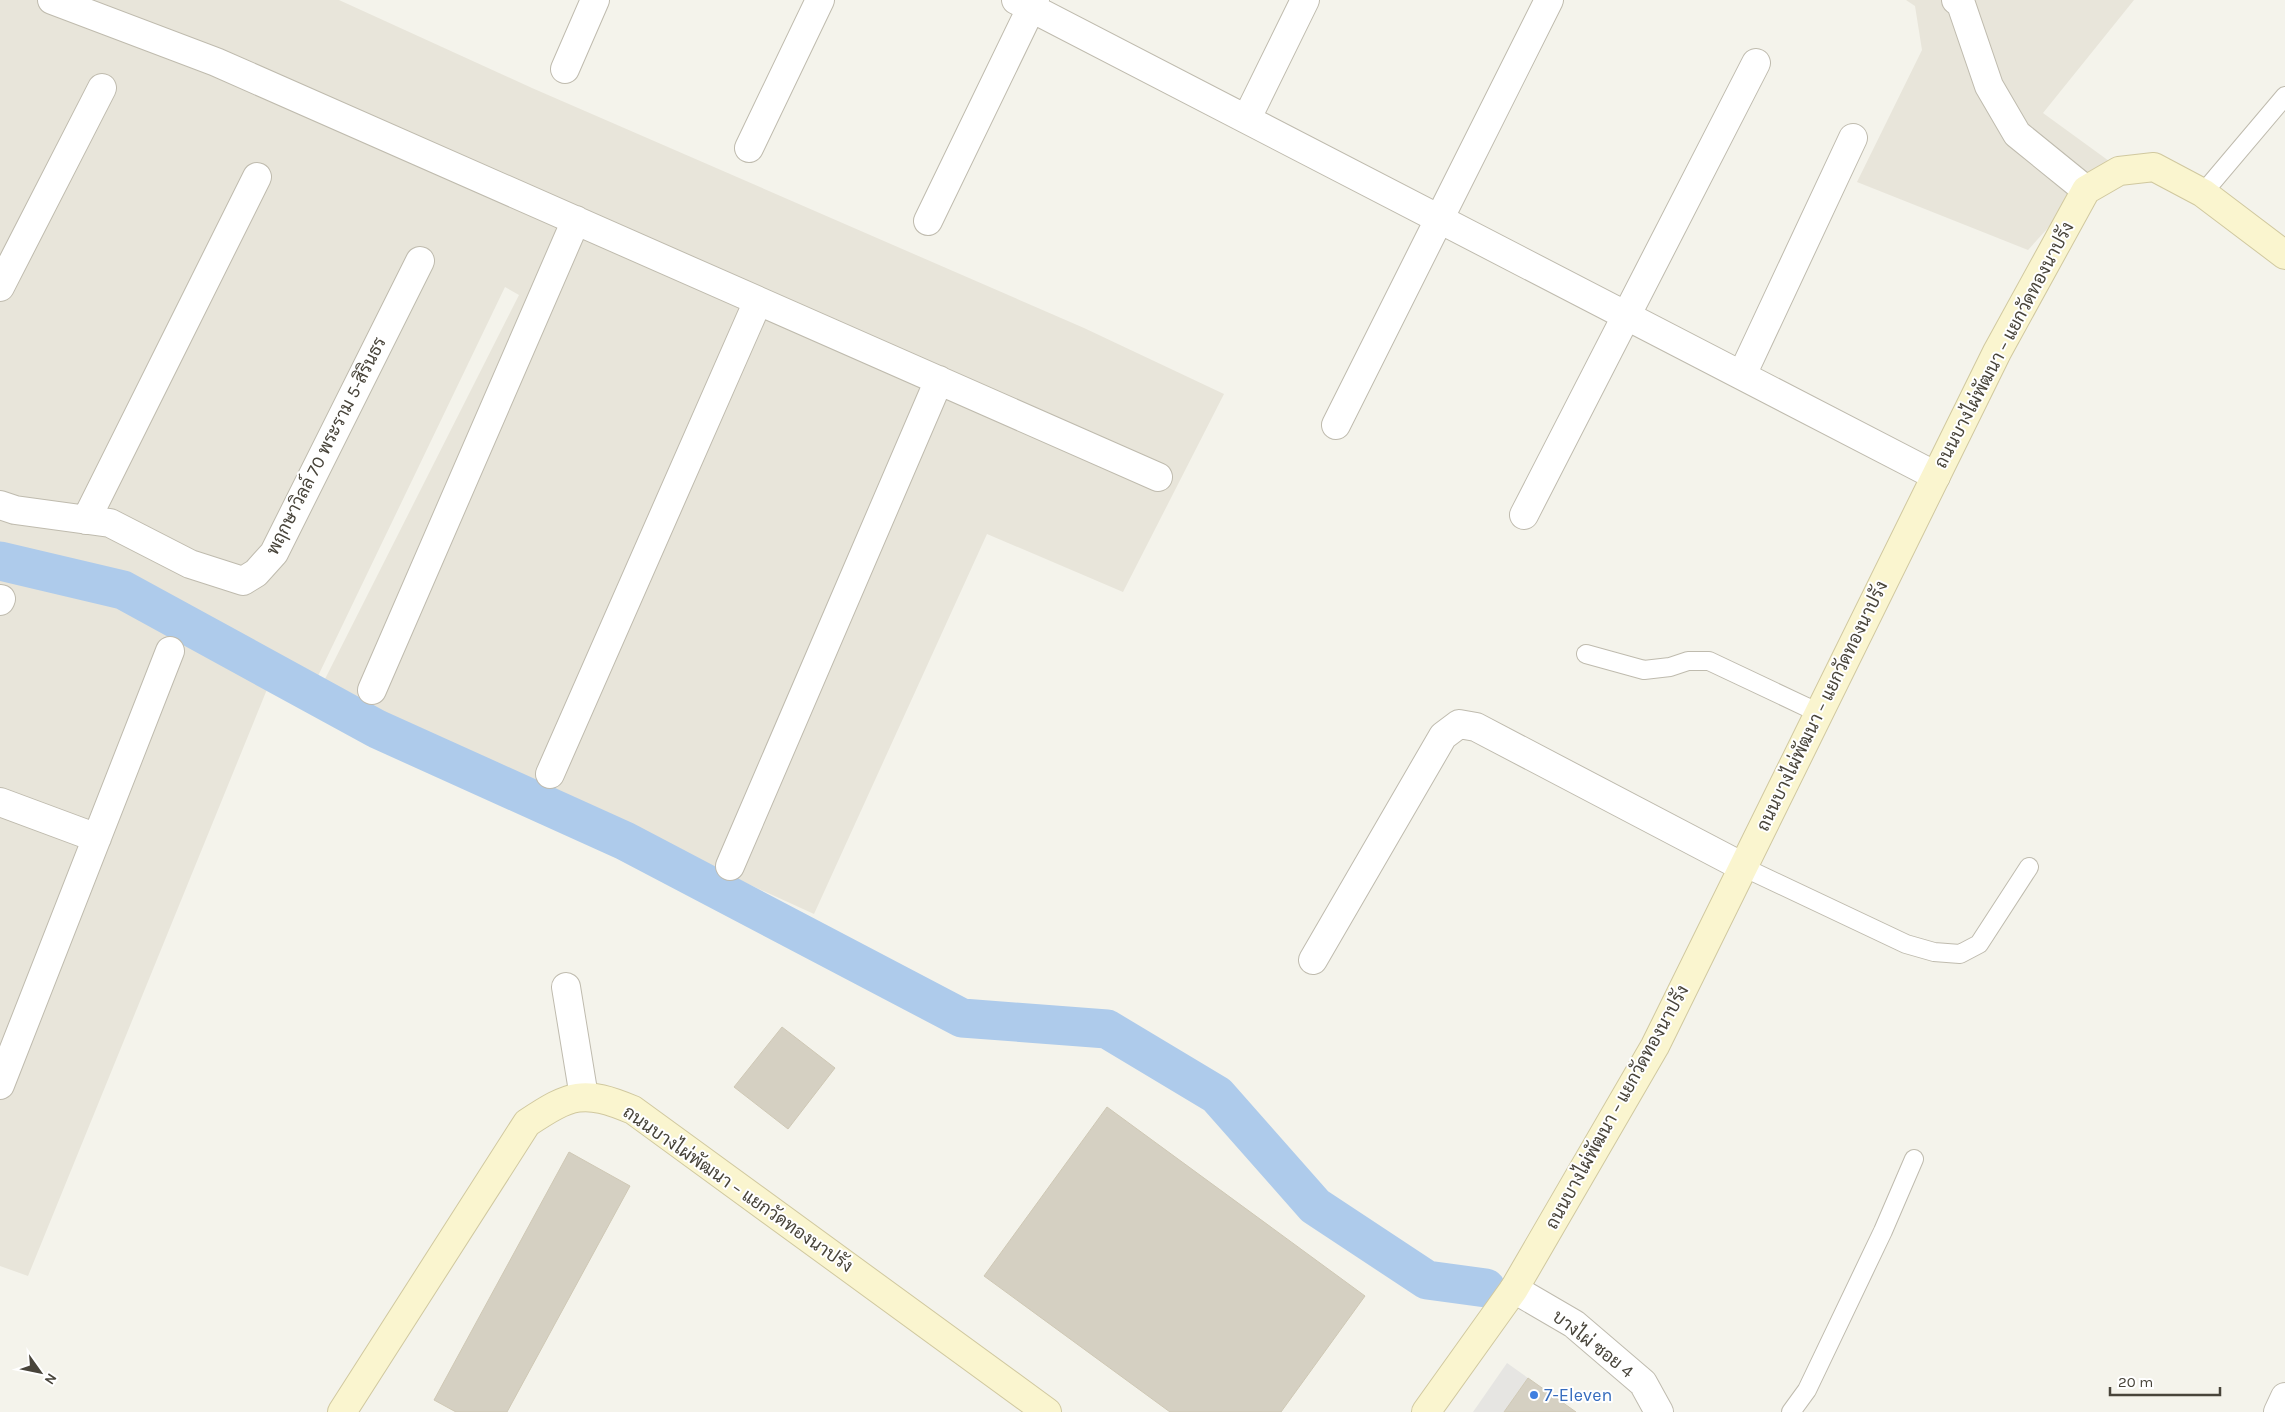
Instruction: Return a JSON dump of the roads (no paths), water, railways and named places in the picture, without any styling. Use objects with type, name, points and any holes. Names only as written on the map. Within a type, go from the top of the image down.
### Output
[{"type":"street","points":[[52,0],[216,62],[1158,477]]},
{"type":"street","points":[[565,70],[595,0]]},
{"type":"street","points":[[749,148],[820,0]]},
{"type":"street","points":[[1247,118],[1305,0]]},
{"type":"street","points":[[1336,425],[1549,0]]},
{"type":"street","points":[[1956,0],[1961,4],[1989,86],[2017,134],[2086,190],[2119,172],[2154,168],[2203,193],[2285,255]]},
{"type":"street","points":[[928,221],[1028,2],[1440,219],[1936,476]]},
{"type":"street","points":[[1524,515],[1756,63]]},
{"type":"street","points":[[0,287],[102,88]]},
{"type":"street","points":[[1742,375],[1853,138]]},
{"type":"street","points":[[86,520],[257,177]]},
{"type":"street","name":"ถนนบางไผ่พัฒนา – แยกวัดทองนาปรัง","points":[[1426,1412],[1514,1289],[1655,1046],[1997,352],[2086,190]]},
{"type":"street","points":[[372,690],[576,220]]},
{"type":"street","name":"พฤกษาวิลล์ 70 พระราม 5-สิรินธร","points":[[0,505],[15,510],[110,523],[190,564],[243,581],[256,573],[274,553],[420,261]]},
{"type":"street","points":[[550,774],[758,301]]},
{"type":"street","points":[[730,866],[939,380]]},
{"type":"street","points":[[0,1085],[170,651]]},
{"type":"street","points":[[1313,960],[1443,736],[1458,724],[1476,727],[1743,867]]},
{"type":"street","points":[[0,802],[97,838]]},
{"type":"street","points":[[566,986],[584,1097]]},
{"type":"street","name":"ถนนบางไผ่พัฒนา – แยกวัดทองนาปรัง","points":[[342,1412],[527,1123],[559,1102],[584,1097],[605,1098],[633,1110],[1046,1412]]},
{"type":"street","name":"บางไผ่ ซอย 4","points":[[1514,1289],[1574,1324],[1643,1383],[1659,1412]]},
{"type":"street","points":[[2278,1412],[2285,1398]]},
{"type":"lane","points":[[2203,193],[2285,96]]},
{"type":"lane","points":[[1586,654],[1644,670],[1670,667],[1688,661],[1709,660],[1819,713]]},
{"type":"lane","points":[[1743,867],[1906,944],[1934,952],[1960,954],[1979,944],[2029,866]]},
{"type":"lane","points":[[1791,1412],[1807,1390],[1883,1231],[1914,1158]]},
{"type":"waterway","points":[[0,561],[123,590],[377,729],[625,841],[962,1018],[1107,1029],[1217,1095],[1315,1206],[1427,1280],[1486,1288]]},
{"type":"place","name":"7-Eleven","points":[[1534,1395]]}]
